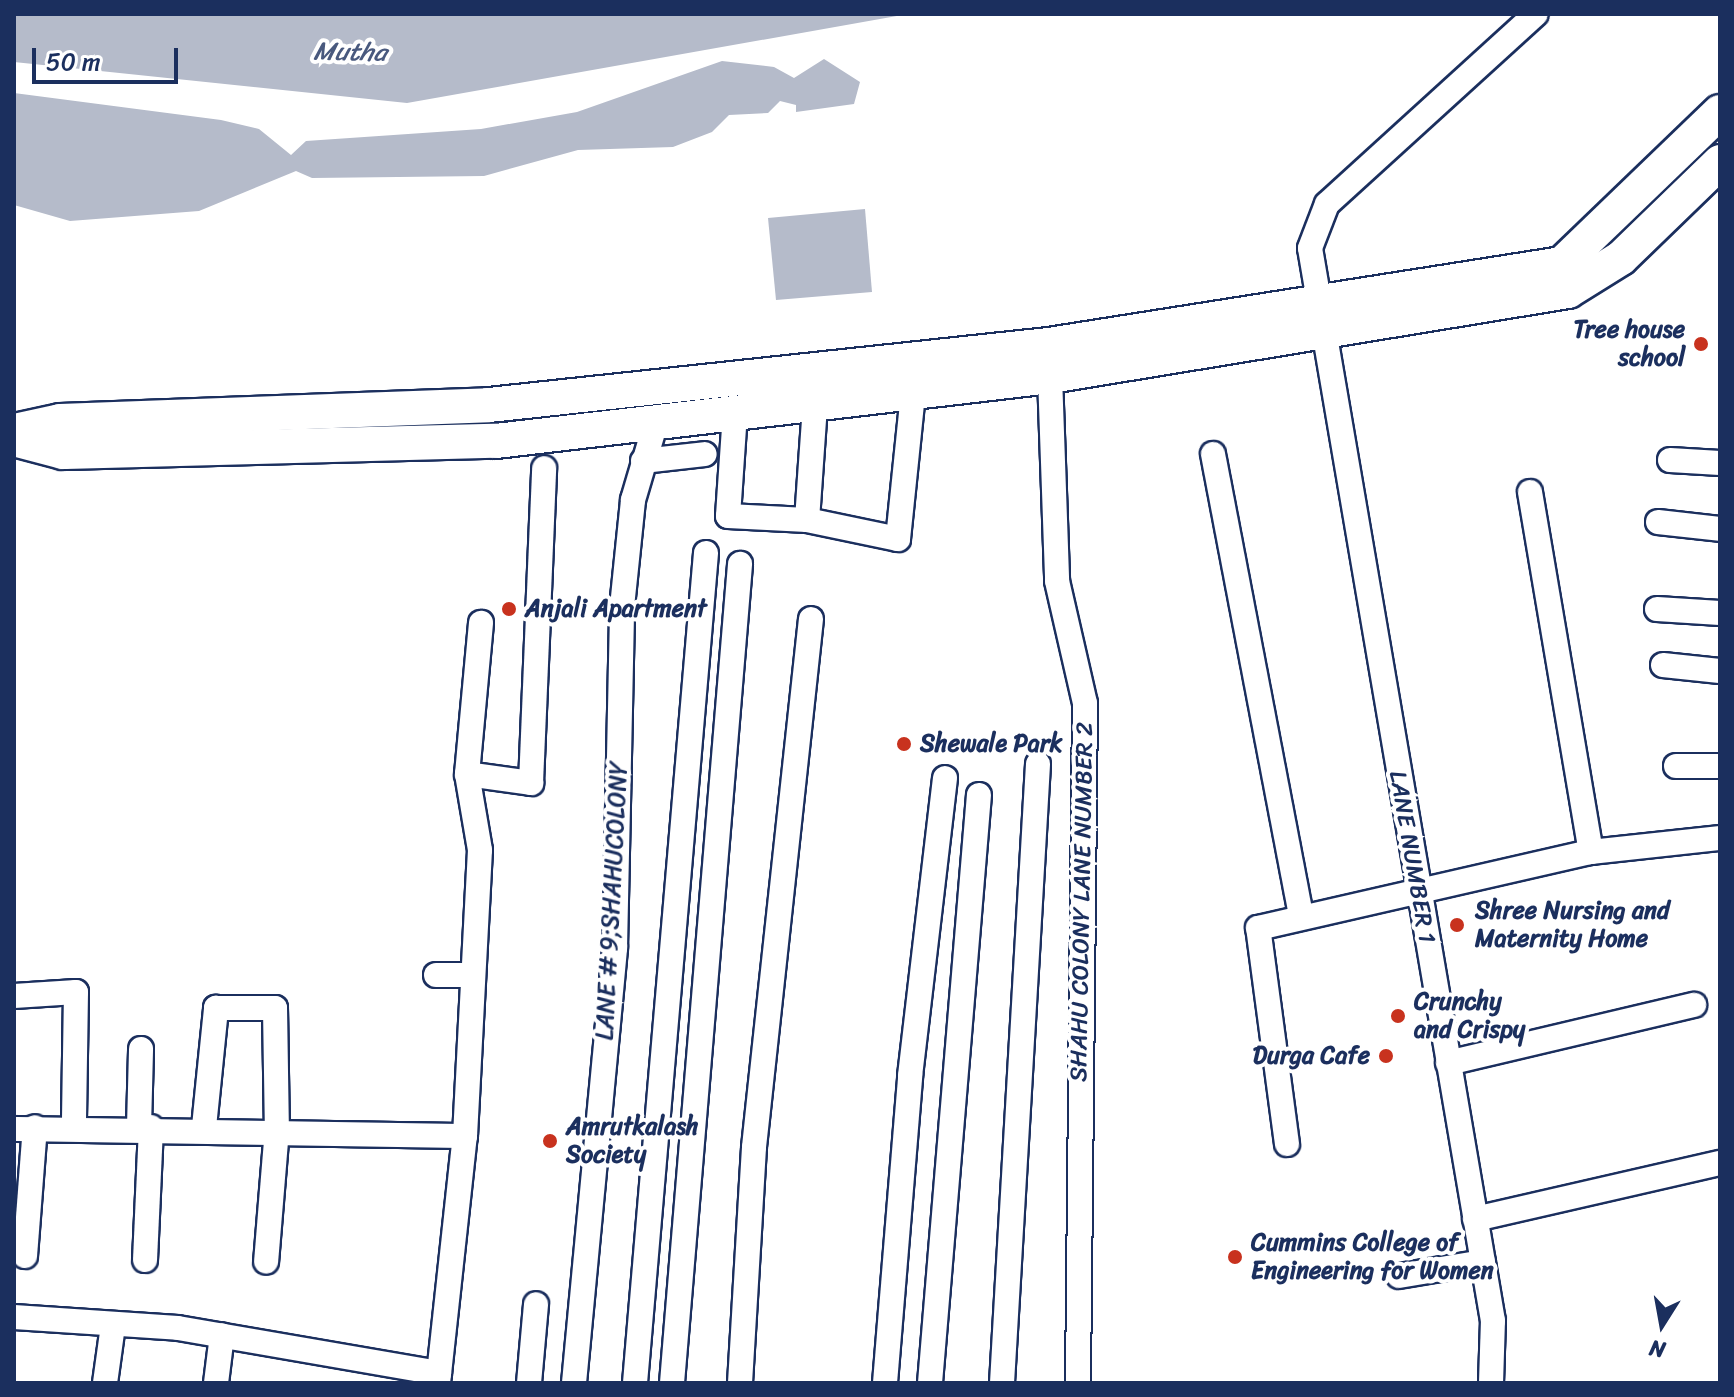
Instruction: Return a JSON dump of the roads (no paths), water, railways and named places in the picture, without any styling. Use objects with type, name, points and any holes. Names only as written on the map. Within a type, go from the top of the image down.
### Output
[{"type":"street","name":"LANE NUMBER 1","points":[[1491,1383],[1493,1321],[1316,318],[1310,248],[1319,213],[1536,14]]},
{"type":"street","points":[[14,439],[63,452],[496,441],[735,413],[815,407],[1050,376],[1562,264],[1720,112]]},
{"type":"street","points":[[14,431],[60,421],[489,405],[1568,291],[1621,258],[1720,162]]},
{"type":"street","name":"SHAHU COLONY LANE NUMBER 2","points":[[1050,376],[1057,581],[1085,703],[1078,1383]]},
{"type":"street","points":[[735,413],[728,516],[807,520],[898,539],[913,394]]},
{"type":"street","points":[[807,520],[815,407]]},
{"type":"street","name":"LANE # 9;SHAHUCOLONY","points":[[574,1383],[615,948],[622,607],[643,461],[656,422]]},
{"type":"street","points":[[643,461],[705,454]]},
{"type":"street","points":[[1213,454],[1301,914]]},
{"type":"street","points":[[1670,460],[1720,463]]},
{"type":"street","points":[[467,774],[531,783],[544,468]]},
{"type":"street","points":[[1530,492],[1591,852]]},
{"type":"street","points":[[1658,522],[1720,529]]},
{"type":"street","points":[[635,1383],[706,553]]},
{"type":"street","points":[[672,1383],[740,564]]},
{"type":"street","points":[[1657,609],[1720,613]]},
{"type":"street","points":[[740,1383],[754,1147],[811,619]]},
{"type":"street","points":[[14,1317],[222,1335],[439,1378],[465,1136],[480,850],[467,774],[481,623]]},
{"type":"street","points":[[1663,665],[1720,671]]},
{"type":"street","points":[[1002,1383],[1038,764]]},
{"type":"street","points":[[1676,766],[1720,766]]},
{"type":"street","points":[[885,1383],[910,1076],[945,778]]},
{"type":"street","points":[[930,1383],[979,795]]},
{"type":"street","points":[[1287,1144],[1258,928],[1301,914],[1418,892],[1591,852],[1720,838]]},
{"type":"street","points":[[436,975],[473,975]]},
{"type":"street","points":[[14,996],[76,992],[74,1125]]},
{"type":"street","points":[[204,1127],[216,1008],[268,1005],[279,1017],[277,1129],[266,1262]]},
{"type":"street","points":[[1448,1063],[1694,1005]]},
{"type":"street","points":[[141,1049],[145,1127],[145,1260]]},
{"type":"street","points":[[25,1256],[24,1128],[74,1125],[204,1127],[465,1136]]},
{"type":"street","points":[[1475,1219],[1720,1163]]},
{"type":"street","points":[[1399,1276],[1483,1262]]},
{"type":"street","points":[[529,1383],[536,1304]]},
{"type":"street","points":[[105,1383],[113,1325]]},
{"type":"street","points":[[216,1383],[222,1335]]},
{"type":"water","name":"Mutha","points":[[14,14],[908,14],[407,103],[14,62]]},
{"type":"water","points":[[824,59],[860,82],[854,104],[796,112],[796,105],[780,101],[768,113],[729,115],[712,132],[673,147],[578,150],[484,176],[312,178],[296,171],[199,211],[70,221],[14,205],[14,93],[221,120],[259,129],[291,155],[306,141],[481,129],[577,112],[722,61],[774,67],[794,78]]},
{"type":"water","points":[[865,209],[872,292],[776,300],[768,218]]},
{"type":"place","name":"Tree house school","points":[[1701,344]]},
{"type":"place","name":"Anjali Apartment","points":[[509,609]]},
{"type":"place","name":"Shewale Park","points":[[904,744]]},
{"type":"place","name":"Shree Nursing and Maternity Home","points":[[1457,925]]},
{"type":"place","name":"Crunchy and Crispy","points":[[1398,1016]]},
{"type":"place","name":"Durga Cafe","points":[[1386,1056]]},
{"type":"place","name":"Amrutkalash Society","points":[[550,1141]]},
{"type":"place","name":"Cummins College of Engineering for Women","points":[[1235,1257]]}]
